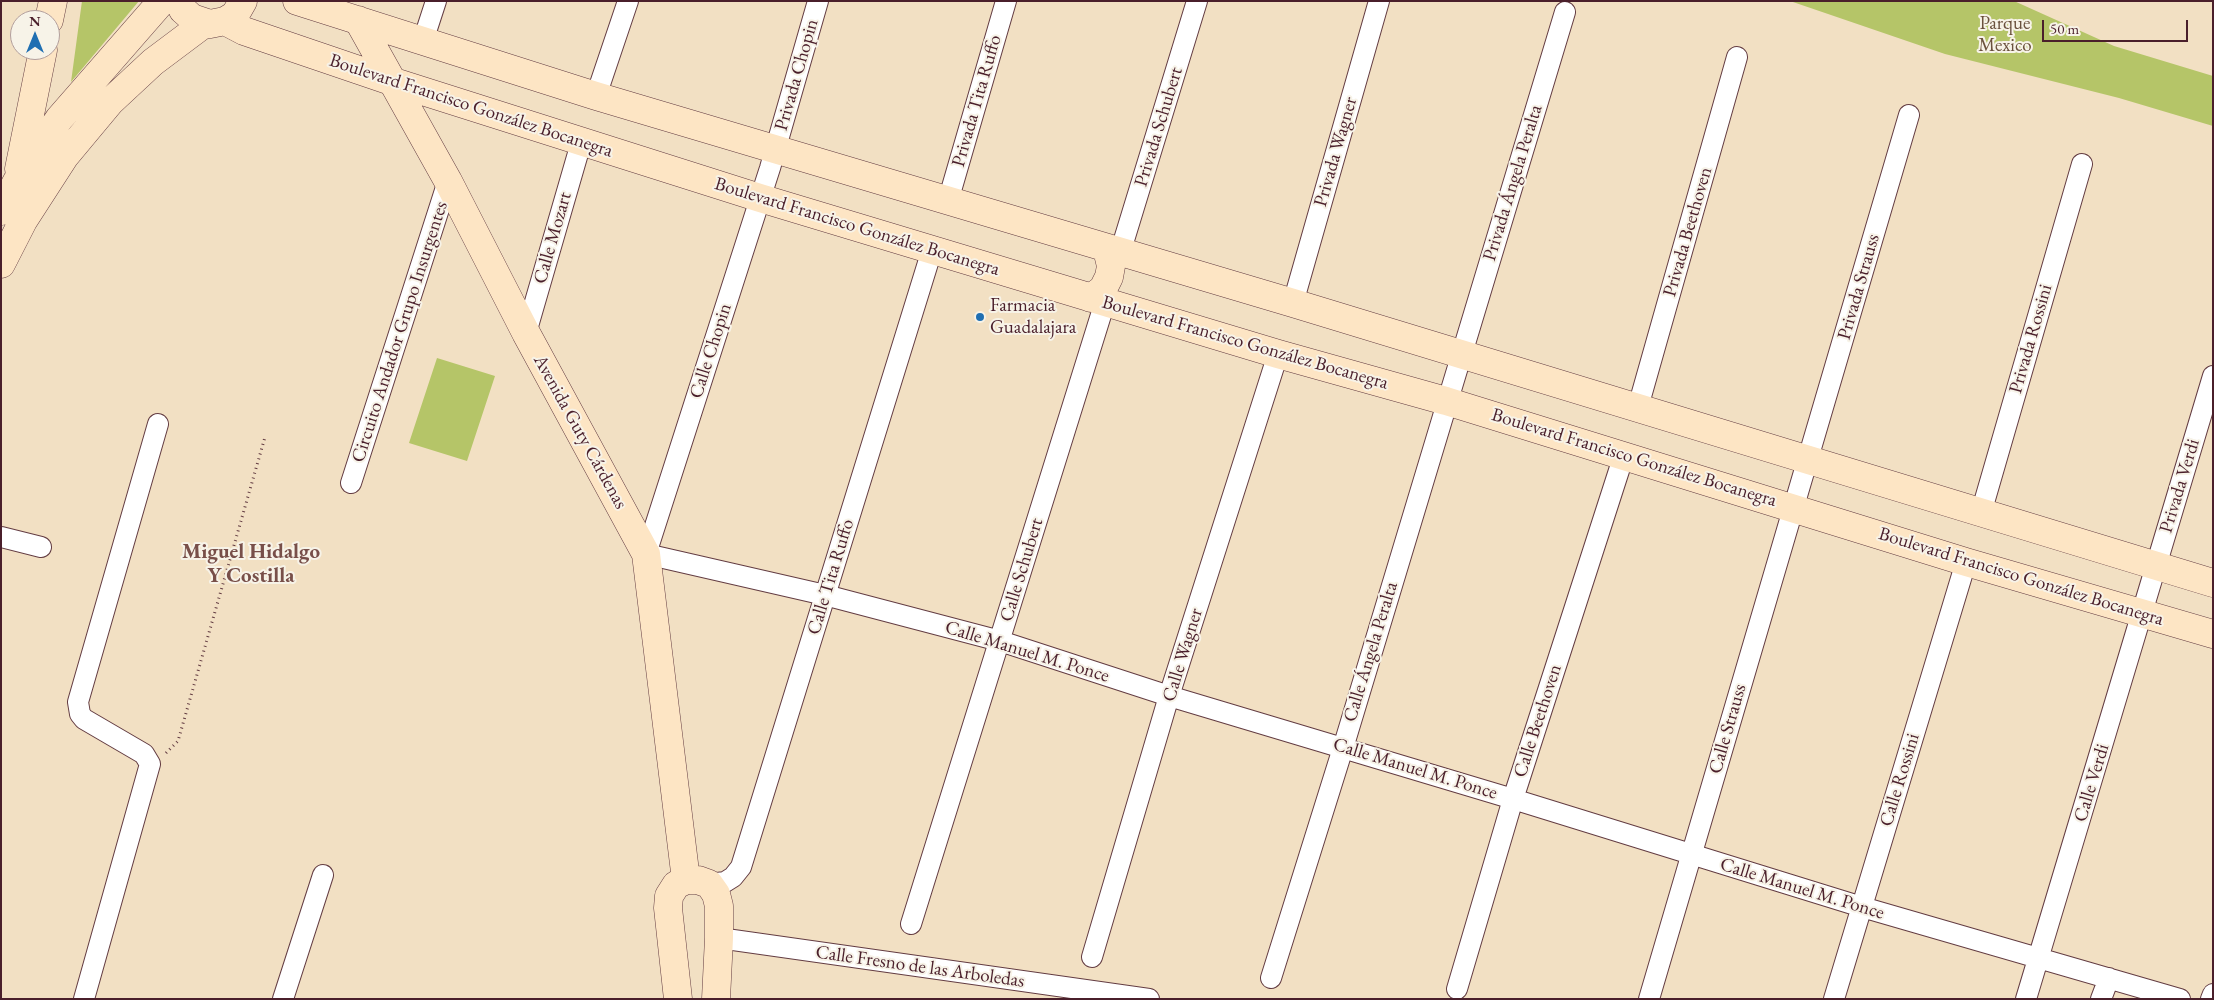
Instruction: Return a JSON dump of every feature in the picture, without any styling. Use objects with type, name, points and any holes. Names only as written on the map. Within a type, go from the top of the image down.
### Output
[{"type":"main road","points":[[1,211],[17,181],[59,119],[162,1]]},
{"type":"main road","name":"Boulevard Francisco González Bocanegra","points":[[179,1],[183,10],[192,18],[224,15],[244,31],[581,143],[1278,354],[1446,401],[2142,615],[2213,634]]},
{"type":"main road","points":[[297,1],[596,96],[1293,303],[2213,583]]},
{"type":"main road","points":[[1,264],[23,221],[65,156],[110,102],[153,62],[224,15]]},
{"type":"main road","name":"Avenida Guty Cárdenas","points":[[358,20],[448,181],[526,333],[646,554],[697,882],[716,894],[718,906],[719,938],[716,999]]},
{"type":"main road","points":[[17,181],[41,60]]},
{"type":"main road","points":[[1098,300],[1109,277],[1114,251]]},
{"type":"main road","points":[[678,999],[668,908],[669,896],[676,885],[697,882]]},
{"type":"street","points":[[423,41],[436,1]]},
{"type":"street","points":[[596,96],[628,1]]},
{"type":"street","name":"Privada Chopin","points":[[776,149],[818,1]]},
{"type":"street","name":"Privada Tita Ruffo","points":[[948,201],[1006,1]]},
{"type":"street","name":"Privada Schubert","points":[[1114,251],[1197,1]]},
{"type":"street","name":"Privada Wagner","points":[[1293,303],[1379,1]]},
{"type":"street","name":"Privada Ángela Peralta","points":[[1461,355],[1565,12]]},
{"type":"street","name":"Privada Beethoven","points":[[1638,407],[1737,57]]},
{"type":"street","name":"Privada Strauss","points":[[1808,460],[1910,115]]},
{"type":"street","name":"Calle Mozart","points":[[526,333],[581,143]]},
{"type":"street","name":"Calle Chopin","points":[[646,554],[776,149]]},
{"type":"street","name":"Privada Rossini","points":[[1981,513],[2082,164]]},
{"type":"street","name":"Circuito Andador Grupo Insurgentes","points":[[351,483],[448,181]]},
{"type":"street","name":"Calle Tita Ruffo","points":[[697,882],[724,882],[733,877],[741,866],[932,250]]},
{"type":"street","name":"Calle Schubert","points":[[911,924],[1000,641],[1098,300]]},
{"type":"street","name":"Calle Wagner","points":[[1092,956],[1170,696],[1278,354]]},
{"type":"street","name":"Calle Ángela Peralta","points":[[1270,978],[1343,748],[1461,355]]},
{"type":"street","name":"Privada Verdi","points":[[2156,567],[2213,376]]},
{"type":"street","points":[[84,999],[150,770],[149,759],[144,754],[84,719],[78,709],[78,702],[158,424]]},
{"type":"street","name":"Calle Beethoven","points":[[1457,989],[1513,799],[1624,455]]},
{"type":"street","name":"Calle Strauss","points":[[1649,999],[1808,460]]},
{"type":"street","points":[[1,537],[41,547]]},
{"type":"street","name":"Calle Manuel M. Ponce","points":[[646,554],[825,595],[1000,641],[1170,696],[1513,799],[1862,907],[2180,999]]},
{"type":"street","name":"Calle Rossini","points":[[1834,999],[1966,562]]},
{"type":"street","name":"Calle Verdi","points":[[2026,999],[2156,567]]},
{"type":"street","points":[[283,999],[323,875]]},
{"type":"street","name":"Calle Fresno de las Arboledas","points":[[719,938],[1149,999]]},
{"type":"street","points":[[2101,999],[2109,978]]},
{"type":"street","points":[[2211,999],[2213,994]]},
{"type":"path","points":[[150,770],[178,741],[265,437]]},
{"type":"green space","points":[[82,1],[139,1],[71,82]]},
{"type":"green space","name":"Parque Mexico","points":[[1790,1],[2014,1],[2114,46],[2213,76],[2213,126],[2119,98],[1945,54]]},
{"type":"green space","points":[[437,358],[495,376],[467,461],[409,443]]},
{"type":"place","name":"Farmacia Guadalajara","points":[[980,317]]},
{"type":"district","name":"Miguel Hidalgo Y Costilla","points":[[251,564]]}]
